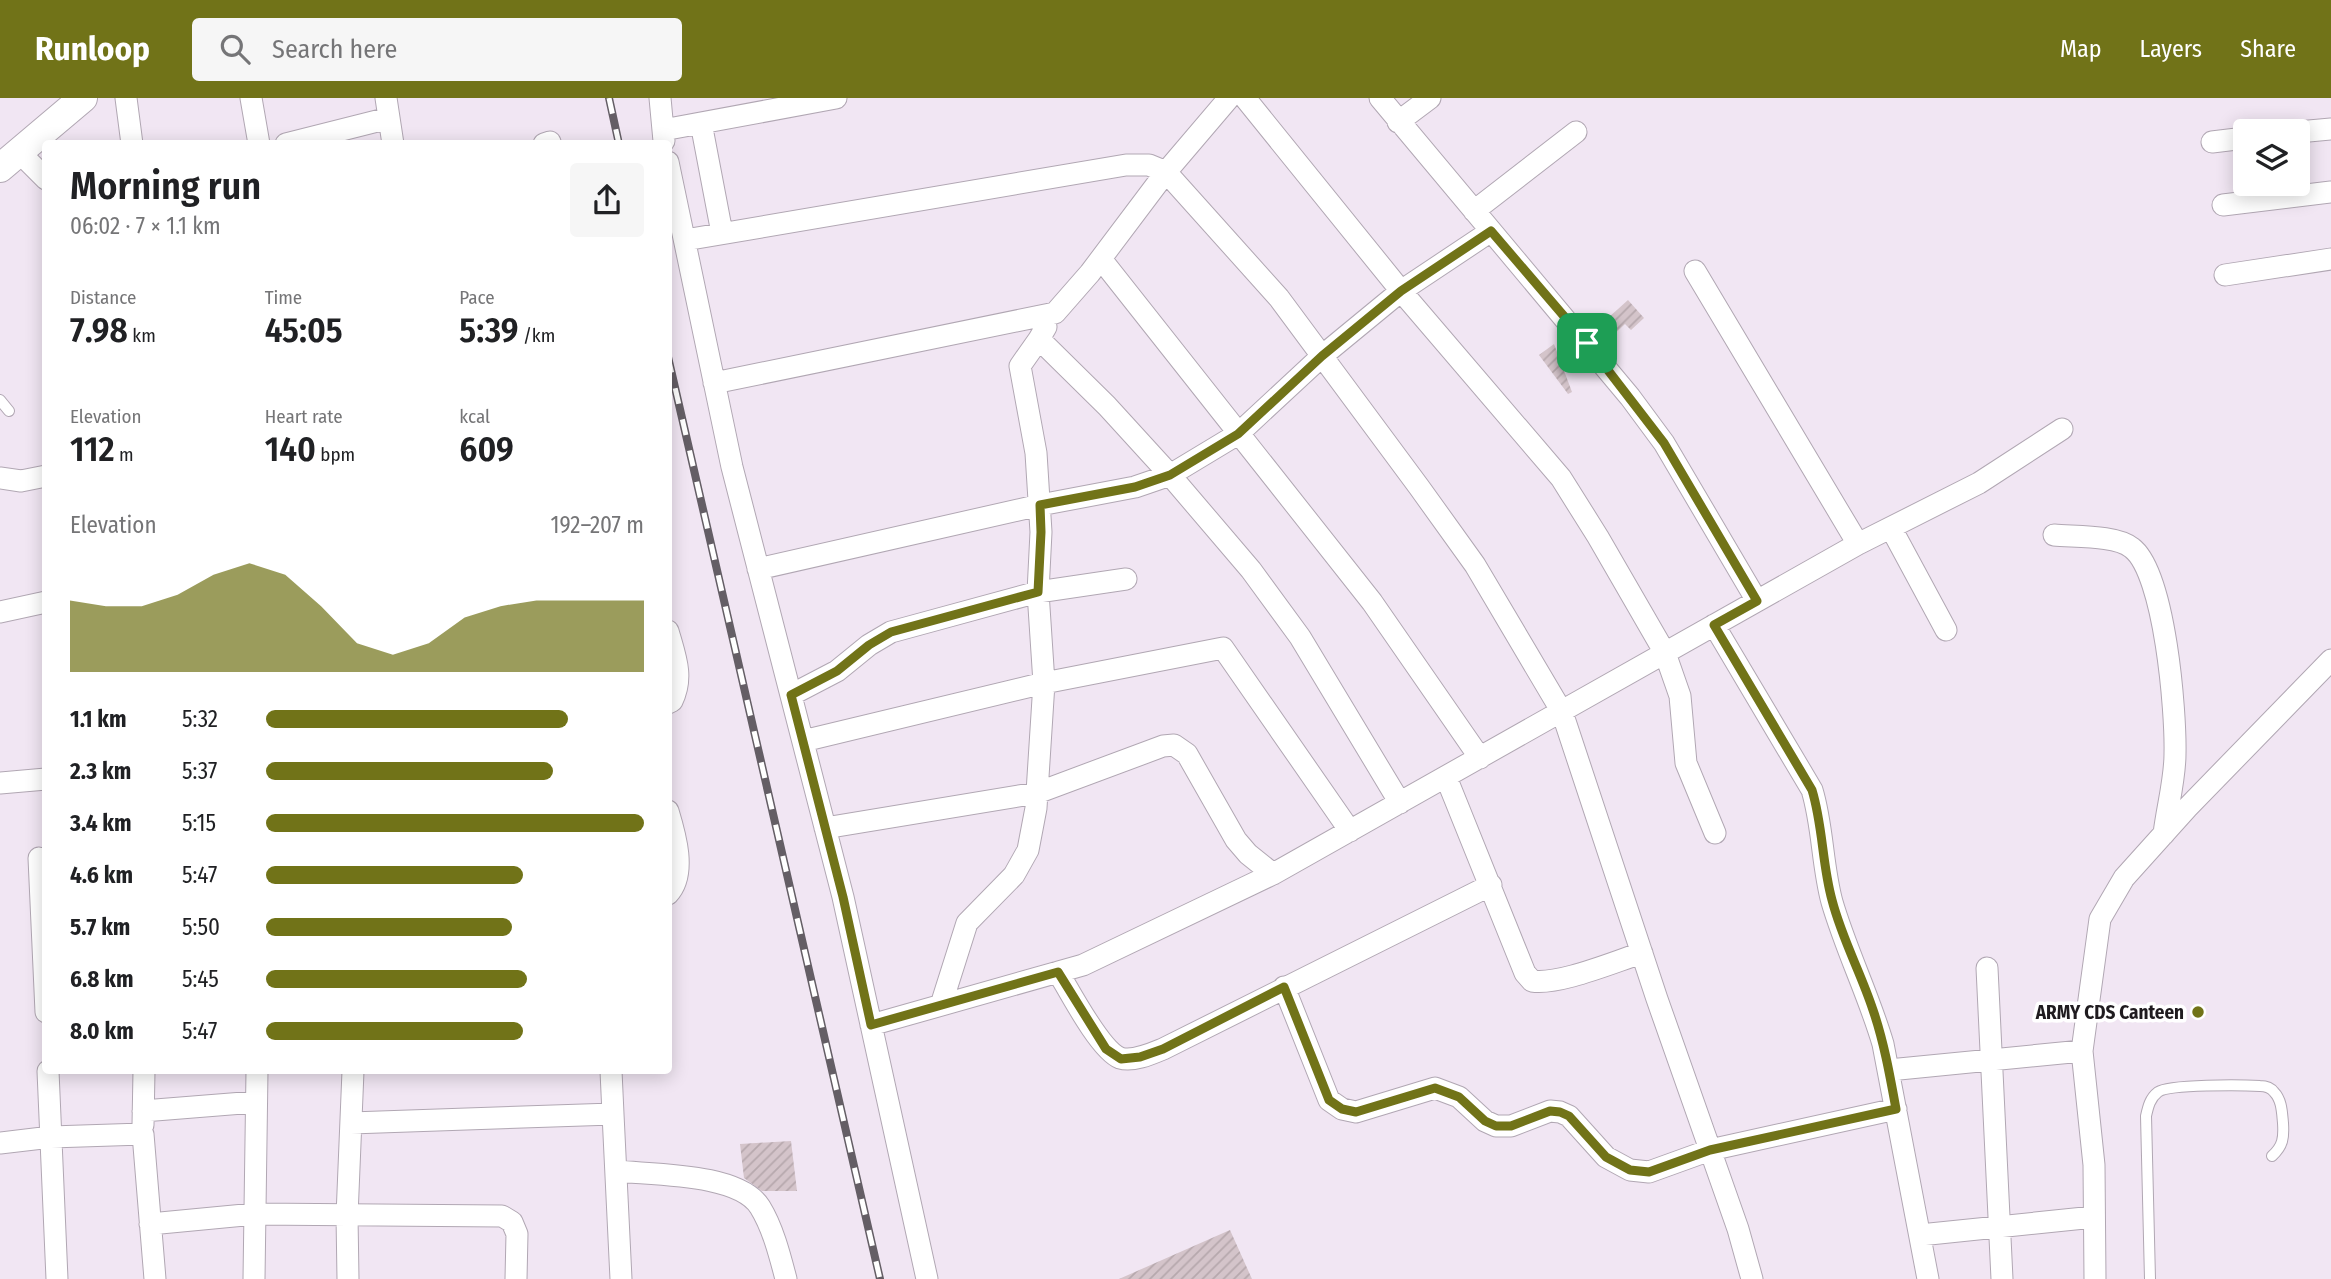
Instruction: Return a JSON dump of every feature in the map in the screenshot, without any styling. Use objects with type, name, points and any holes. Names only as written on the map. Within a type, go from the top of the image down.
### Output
[{"type":"main road","points":[[10,160],[78,100]]},
{"type":"street","points":[[125,98],[131,140]]},
{"type":"street","points":[[251,98],[258,140]]},
{"type":"street","points":[[663,100],[664,137],[701,123],[836,98]]},
{"type":"street","points":[[941,1005],[967,923],[1014,875],[1028,850],[1037,793],[1044,683],[1038,592],[1040,505],[1036,453],[1020,366],[1055,313],[1228,98]]},
{"type":"street","points":[[1245,98],[1401,291],[1561,478],[1665,653],[1680,696],[1686,763],[1715,833]]},
{"type":"street","points":[[1380,98],[1587,343],[1657,434],[1757,601]]},
{"type":"street","points":[[1398,122],[1430,98]]},
{"type":"street","points":[[297,140],[388,108],[392,140]]},
{"type":"street","points":[[701,123],[722,233]]},
{"type":"street","points":[[2310,131],[2331,129]]},
{"type":"street","points":[[1474,211],[1576,132]]},
{"type":"street","points":[[2212,142],[2233,139]]},
{"type":"street","points":[[10,160],[42,177]]},
{"type":"street","points":[[685,240],[1126,165],[1149,165],[1166,172],[1279,298],[1322,356],[1475,565],[1562,712],[1738,1229],[1752,1279]]},
{"type":"street","points":[[672,180],[732,467],[843,897],[927,1279]]},
{"type":"street","points":[[2223,205],[2331,191]]},
{"type":"street","points":[[758,569],[1040,505],[1135,487],[1170,475],[1238,434],[1322,356],[1401,291],[1491,231]]},
{"type":"street","points":[[1101,259],[1372,601],[1480,758]]},
{"type":"street","points":[[2225,275],[2331,259]]},
{"type":"street","points":[[1695,271],[1858,544]]},
{"type":"street","points":[[714,383],[1055,313]]},
{"type":"street","points":[[1039,339],[1107,406],[1251,570],[1300,637],[1400,803]]},
{"type":"street","points":[[871,1025],[1083,965],[1273,874],[1858,544],[1979,483],[2062,429]]},
{"type":"street","points":[[0,478],[21,481],[42,477]]},
{"type":"street","points":[[1891,528],[1947,630]]},
{"type":"street","points":[[2054,535],[2115,541],[2131,546],[2142,558],[2154,586],[2169,665],[2175,755],[2164,834]]},
{"type":"street","points":[[791,695],[837,671],[869,645],[891,632],[1038,592],[1126,579]]},
{"type":"street","points":[[0,612],[42,604]]},
{"type":"street","points":[[1714,625],[1812,790],[1832,899],[1842,933],[1873,1009],[1889,1070],[1928,1279]]},
{"type":"street","points":[[672,646],[680,676],[672,701]]},
{"type":"street","points":[[803,741],[1044,683],[1223,648],[1350,831]]},
{"type":"street","points":[[2095,1279],[2094,1165],[2082,1051],[2100,919],[2124,878],[2331,660]]},
{"type":"street","points":[[825,828],[1037,793],[1163,746],[1174,745],[1187,754],[1236,840],[1248,854],[1273,874]]},
{"type":"street","points":[[1446,777],[1525,973],[1532,981],[1542,983],[1557,980],[1642,953]]},
{"type":"street","points":[[0,783],[42,779]]},
{"type":"street","points":[[672,824],[676,837],[677,866],[672,889]]},
{"type":"street","points":[[39,858],[42,924]]},
{"type":"street","points":[[1058,972],[1106,1049],[1121,1059],[1140,1057],[1163,1049],[1491,885]]},
{"type":"street","points":[[1987,968],[2002,1279]]},
{"type":"street","points":[[1284,987],[1329,1100],[1342,1109],[1356,1112],[1435,1088],[1459,1097],[1485,1121],[1496,1126],[1511,1126],[1550,1111],[1569,1116],[1606,1157],[1630,1170],[1649,1172],[1710,1150],[1896,1109]]},
{"type":"street","points":[[1889,1070],[2082,1051]]},
{"type":"street","points":[[48,1074],[57,1279]]},
{"type":"street","points":[[144,1074],[143,1134],[155,1279]]},
{"type":"street","points":[[254,1279],[257,1074]]},
{"type":"street","points":[[348,1279],[347,1216],[353,1074]]},
{"type":"street","points":[[611,1074],[621,1279]]},
{"type":"street","points":[[143,1111],[256,1102]]},
{"type":"street","points":[[351,1123],[613,1114]]},
{"type":"street","points":[[0,1143],[51,1137],[143,1134]]},
{"type":"street","points":[[616,1171],[721,1181],[739,1189],[759,1205],[786,1279]]},
{"type":"street","points":[[150,1224],[255,1214],[502,1216],[512,1222],[517,1234],[516,1279]]},
{"type":"street","points":[[1920,1235],[2094,1217]]},
{"type":"lane","points":[[0,400],[9,411]]},
{"type":"lane","points":[[2150,1279],[2146,1116],[2150,1102],[2157,1093],[2168,1088],[2236,1086],[2263,1086],[2274,1091],[2280,1101],[2284,1141],[2272,1156]]},
{"type":"building","points":[[1628,300],[1644,318],[1631,330],[1625,324],[1608,340],[1597,328]]},
{"type":"building","points":[[1554,344],[1572,392],[1568,394],[1539,355]]},
{"type":"building","points":[[791,1141],[797,1191],[762,1191],[744,1178],[740,1144]]},
{"type":"building","points":[[1230,1230],[1252,1279],[1119,1279]]},
{"type":"railway","points":[[609,98],[618,140]]},
{"type":"railway","points":[[672,374],[880,1279]]},
{"type":"place","name":"ARMY CDS Canteen","points":[[2198,1012]]},
{"type":"route","points":[[1491,231],[1587,343],[1664,443],[1757,601],[1714,625],[1812,790],[1832,899],[1884,1044],[1896,1109],[1710,1150],[1649,1172],[1630,1170],[1606,1157],[1569,1116],[1560,1112],[1550,1111],[1511,1126],[1496,1126],[1485,1121],[1459,1097],[1435,1088],[1356,1112],[1342,1109],[1329,1100],[1284,987],[1163,1049],[1140,1057],[1121,1059],[1106,1049],[1058,972],[871,1025],[843,897],[791,695],[837,671],[869,645],[891,632],[1038,592],[1040,505],[1135,487],[1170,475],[1238,434],[1322,356],[1401,291],[1491,231]]}]
